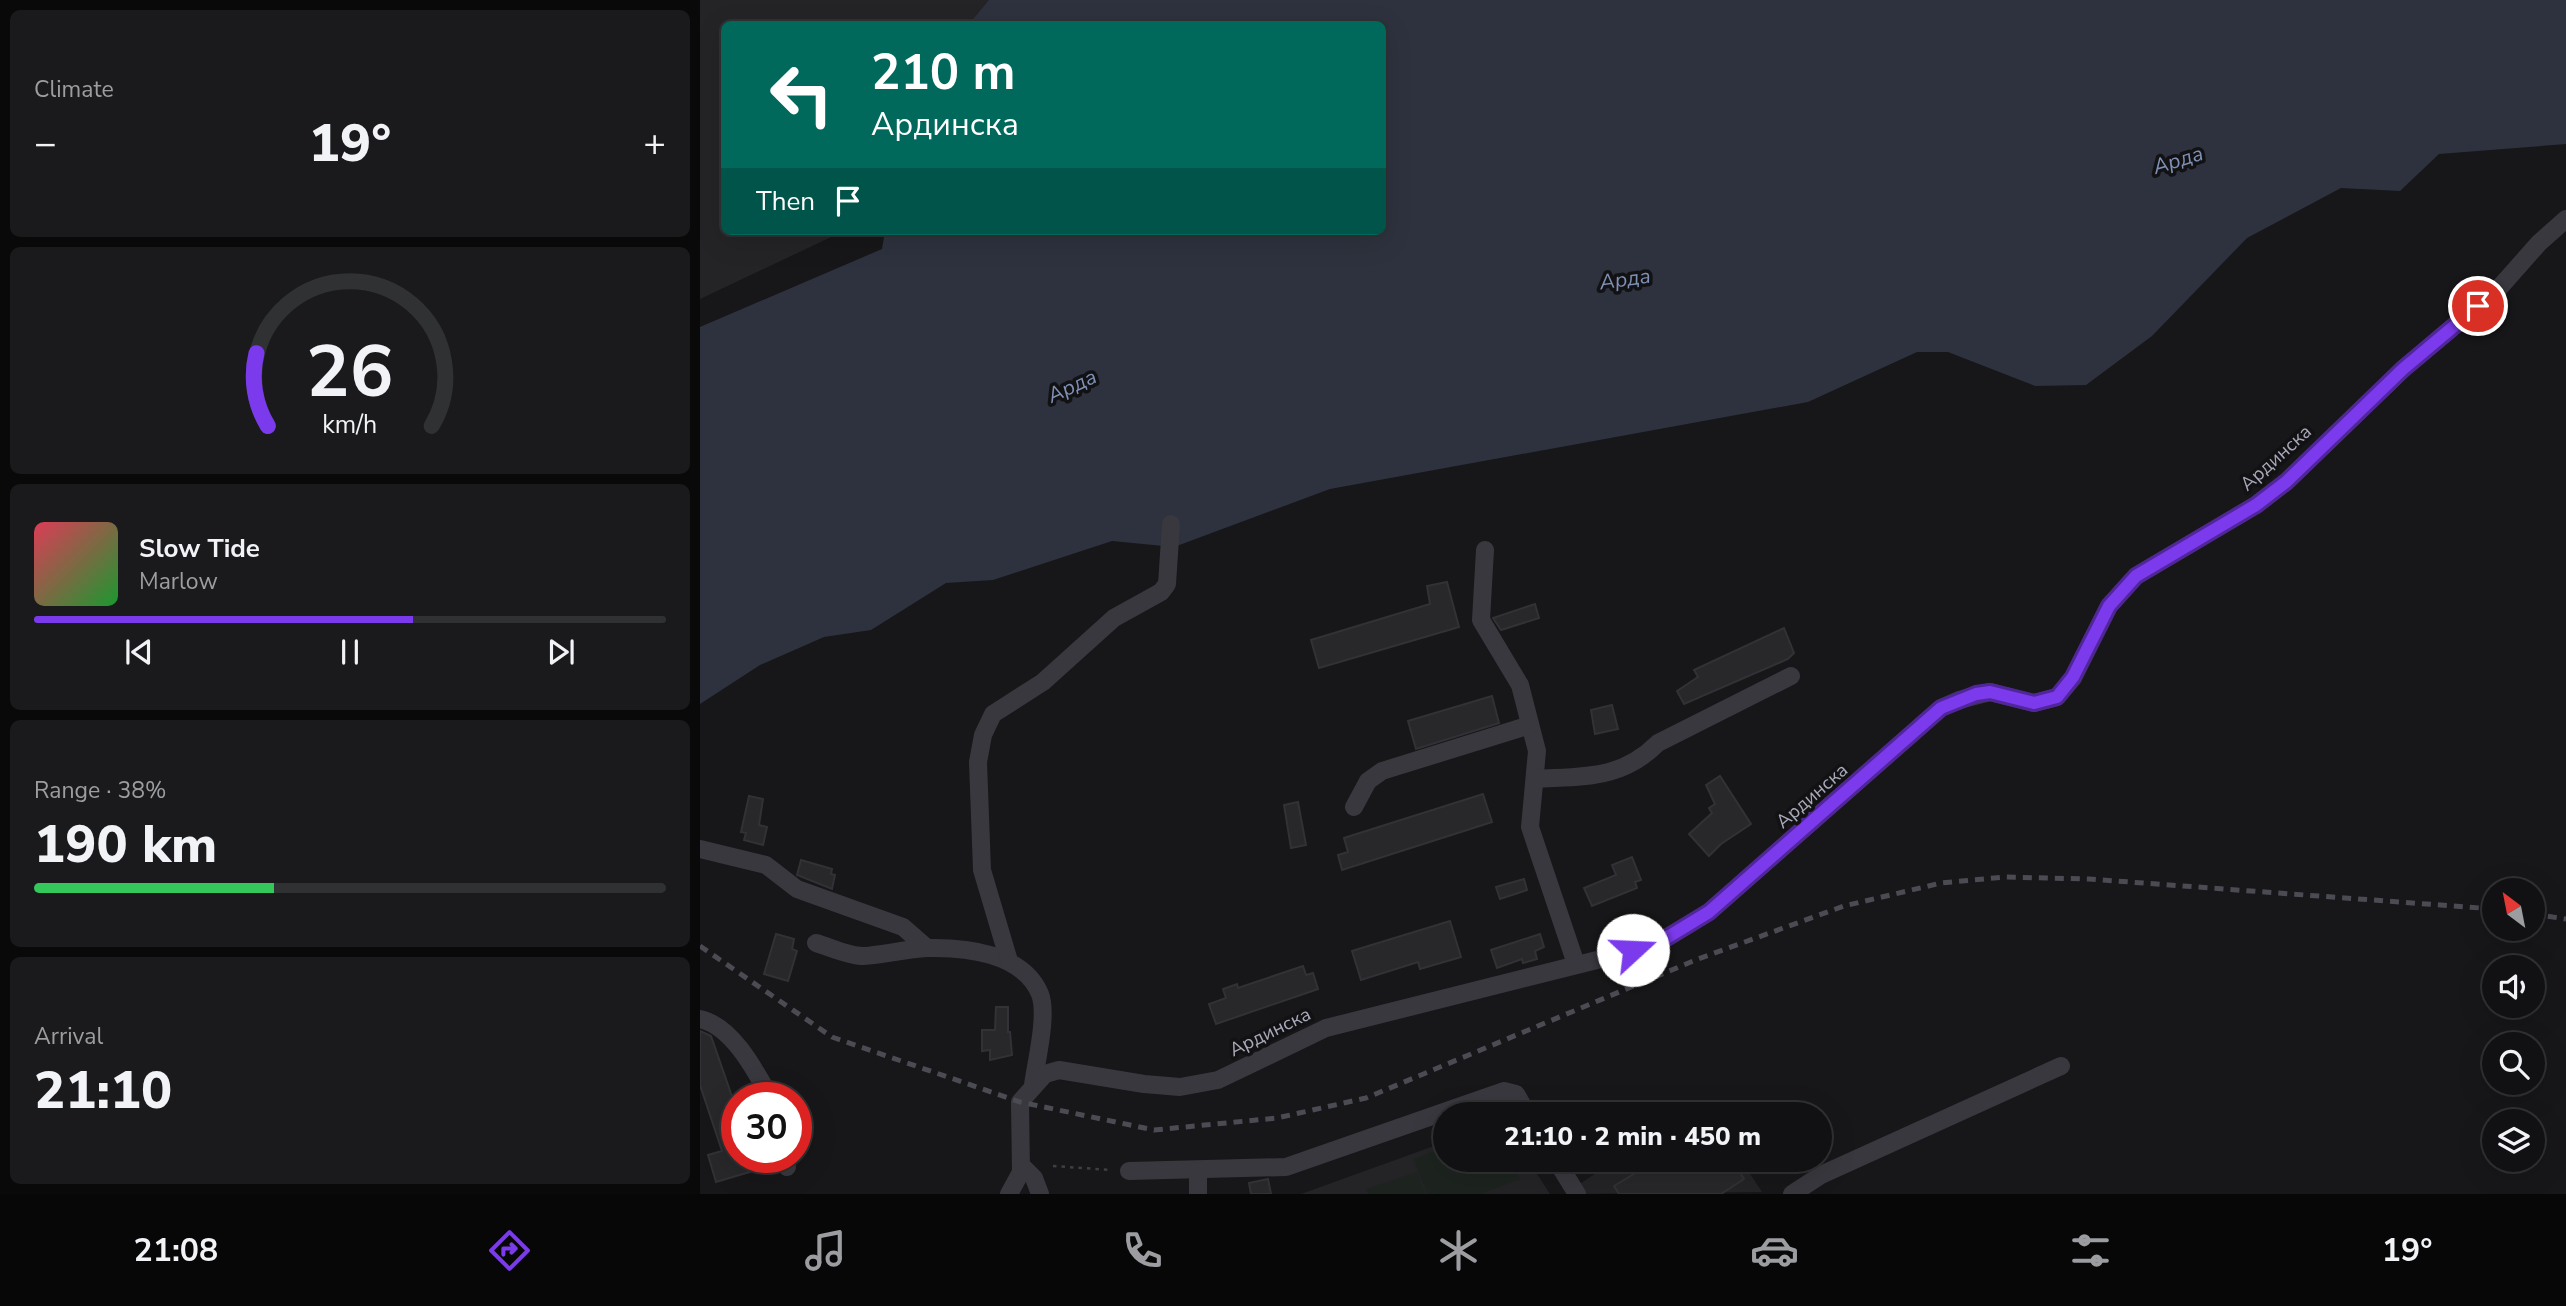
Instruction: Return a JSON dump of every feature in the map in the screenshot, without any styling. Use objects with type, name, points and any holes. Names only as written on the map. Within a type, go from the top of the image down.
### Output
[{"type":"street","name":"Ардинска","points":[[1033,1085],[1045,1074],[1059,1070],[1180,1087],[1219,1080],[1326,1028],[1633,950],[1688,927],[1853,788],[1941,708],[1976,694],[1990,692],[2034,703],[2057,697],[2073,677],[2109,606],[2136,576],[2256,505],[2286,482],[2403,369],[2500,287],[2539,243],[2566,219]]},
{"type":"street","points":[[1009,961],[982,870],[978,762],[983,735],[993,714],[1043,682],[1114,618],[1161,592],[1167,584],[1171,524]]},
{"type":"street","points":[[1485,550],[1481,620],[1520,685],[1537,751],[1530,827],[1576,964]]},
{"type":"street","points":[[1535,779],[1612,773],[1645,756],[1658,743],[1791,676]]},
{"type":"street","points":[[1354,807],[1368,781],[1382,771],[1530,725]]},
{"type":"street","points":[[700,849],[766,865],[797,889],[903,927],[927,948]]},
{"type":"street","points":[[816,943],[860,956],[927,948],[974,952],[1009,961],[1031,980],[1041,996],[1042,1018],[1033,1085],[1020,1102],[1021,1165],[1017,1182],[1009,1194]]},
{"type":"street","points":[[700,1019],[719,1028],[738,1048],[760,1082]]},
{"type":"street","points":[[1792,1194],[1821,1175],[2061,1066]]},
{"type":"street","points":[[1472,1102],[1504,1091],[1516,1094],[1521,1102]]},
{"type":"street","points":[[1129,1171],[1286,1167],[1433,1116]]},
{"type":"street","points":[[1021,1165],[1034,1178],[1040,1194]]},
{"type":"street","points":[[1198,1170],[1198,1194]]},
{"type":"street","points":[[1563,1172],[1577,1194]]},
{"type":"path","points":[[1054,1166],[1129,1171]]},
{"type":"shaded area","points":[[700,0],[1332,0],[1286,21],[721,21],[721,235],[836,235],[700,299]]},
{"type":"shaded area","points":[[1433,1146],[1433,1172],[1536,1172],[1550,1194],[1301,1194]]},
{"type":"shaded area","points":[[1433,1152],[1433,1172],[1517,1172],[1520,1179],[1481,1194],[1427,1194],[1414,1159]]},
{"type":"shaded area","points":[[1417,1172],[1425,1194],[1368,1194],[1366,1189]]},
{"type":"shaded area","points":[[1598,1172],[1749,1172],[1762,1192],[1579,1194],[1575,1187]]},
{"type":"water","name":"Арда","points":[[989,0],[2566,0],[2566,144],[2439,154],[2400,191],[2341,188],[2247,238],[2152,336],[2086,385],[2035,386],[1948,352],[1917,352],[1808,402],[1330,489],[1174,547],[1112,541],[993,580],[946,583],[871,630],[824,637],[760,665],[700,704],[700,327],[882,249],[884,235],[1386,235],[1386,21],[972,21]]},
{"type":"building","points":[[1447,582],[1459,627],[1319,668],[1311,640],[1430,604],[1427,586]]},
{"type":"building","points":[[1535,604],[1539,618],[1501,630],[1493,618]]},
{"type":"building","points":[[1784,628],[1794,653],[1788,659],[1684,704],[1677,691],[1698,677],[1694,670]]},
{"type":"building","points":[[1492,696],[1499,723],[1416,749],[1408,721]]},
{"type":"building","points":[[1612,705],[1618,729],[1595,734],[1591,710]]},
{"type":"building","points":[[1720,776],[1751,824],[1721,844],[1709,856],[1689,834],[1712,813],[1709,808],[1715,804],[1706,785]]},
{"type":"building","points":[[1483,794],[1492,822],[1342,870],[1338,855],[1348,852],[1344,838]]},
{"type":"building","points":[[749,796],[763,799],[759,825],[767,827],[763,845],[744,840],[746,833],[741,832]]},
{"type":"building","points":[[1298,802],[1306,845],[1291,848],[1284,805]]},
{"type":"building","points":[[1632,857],[1641,880],[1635,882],[1637,888],[1592,906],[1584,888],[1616,875],[1612,865]]},
{"type":"building","points":[[801,860],[832,869],[831,874],[835,875],[832,889],[797,875]]},
{"type":"building","points":[[1524,879],[1527,890],[1500,899],[1496,887]]},
{"type":"building","points":[[1450,921],[1461,957],[1420,969],[1418,962],[1361,980],[1352,951]]},
{"type":"building","points":[[776,934],[794,939],[792,949],[797,951],[788,981],[764,974]]},
{"type":"building","points":[[1540,934],[1544,947],[1535,951],[1537,959],[1523,963],[1522,959],[1497,968],[1491,950]]},
{"type":"building","points":[[1303,966],[1306,975],[1313,973],[1318,989],[1216,1024],[1209,1004],[1226,998],[1223,989],[1237,984],[1238,988]]},
{"type":"building","points":[[996,1007],[1008,1007],[1012,1055],[990,1060],[990,1050],[982,1051],[982,1030],[995,1030]]},
{"type":"building","points":[[700,1031],[711,1036],[727,1082],[721,1082],[721,1148],[700,1085]]},
{"type":"building","points":[[721,1151],[721,1173],[746,1173],[716,1182],[708,1155]]},
{"type":"building","points":[[1637,1172],[1740,1172],[1744,1179],[1721,1194],[1619,1194],[1614,1186]]},
{"type":"building","points":[[1268,1179],[1271,1194],[1251,1194],[1249,1183]]},
{"type":"railway","points":[[700,946],[832,1037],[1020,1102],[1154,1130],[1277,1118],[1366,1098],[1698,959],[1844,906],[1941,883],[2005,877],[2089,879],[2482,908]]},
{"type":"railway","points":[[2545,916],[2566,919]]},
{"type":"route","points":[[1633,950],[1663,940],[1709,912],[1941,708],[1976,694],[1990,692],[2034,703],[2048,702],[2057,697],[2073,677],[2109,606],[2136,576],[2153,563],[2236,518],[2286,482],[2403,369],[2478,306]]}]
